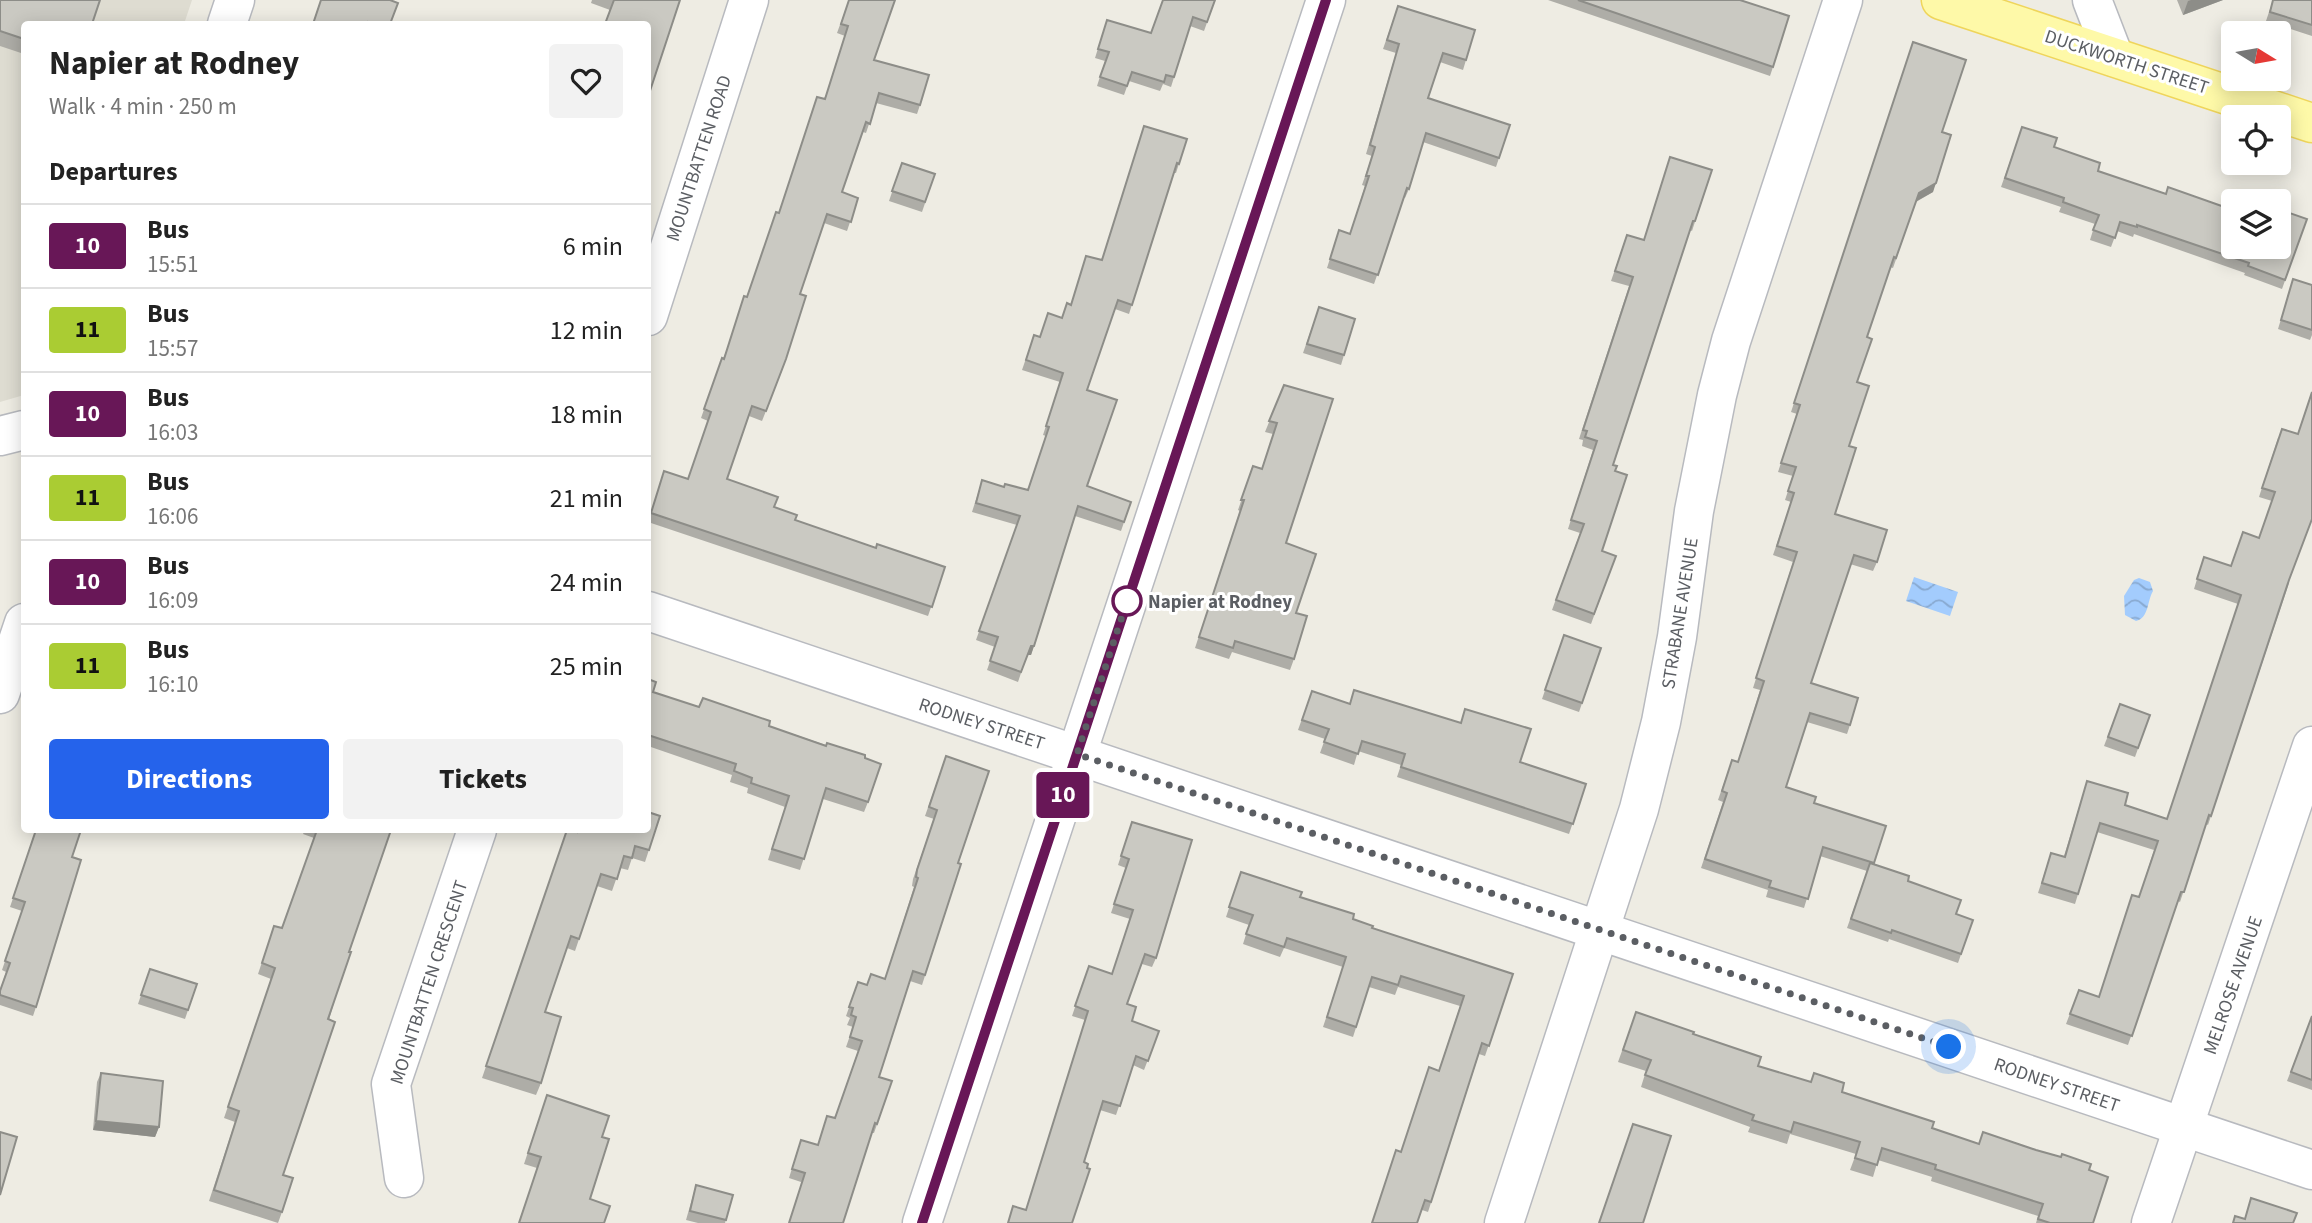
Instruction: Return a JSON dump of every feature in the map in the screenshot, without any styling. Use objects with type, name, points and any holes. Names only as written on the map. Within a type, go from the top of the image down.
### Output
[{"type":"main road","name":"DUCKWORTH STREET","points":[[1941,0],[2312,123]]},
{"type":"street","points":[[228,21],[235,0]]},
{"type":"street","name":"MOUNTBATTEN ROAD","points":[[651,307],[749,0]]},
{"type":"street","points":[[922,1223],[1326,0]]},
{"type":"street","name":"STRABANE AVENUE","points":[[1504,1223],[1639,809],[1661,722],[1677,637],[1694,512],[1717,395],[1731,341],[1843,0]]},
{"type":"street","points":[[2092,0],[2114,57]]},
{"type":"street","points":[[0,436],[21,431]]},
{"type":"street","name":"RODNEY STREET","points":[[651,612],[2312,1170]]},
{"type":"street","points":[[0,694],[21,632]]},
{"type":"street","name":"MELROSE AVENUE","points":[[2151,1223],[2312,746]]},
{"type":"street","name":"MOUNTBATTEN CRESCENT","points":[[404,1178],[391,1084],[476,833]]},
{"type":"shaded area","points":[[0,0],[192,0],[185,21],[21,21],[21,396],[0,402]]},
{"type":"water","points":[[1914,577],[1958,592],[1950,616],[1906,601]]},
{"type":"water","points":[[2139,578],[2150,582],[2153,591],[2146,613],[2136,621],[2125,615],[2124,596],[2134,580]]},
{"type":"building","points":[[0,0],[100,0],[93,21],[21,21],[21,38],[0,31]]},
{"type":"building","points":[[321,0],[390,0],[398,3],[391,21],[314,21]]},
{"type":"building","points":[[614,0],[680,0],[651,88],[651,21],[606,21]]},
{"type":"building","points":[[849,0],[895,0],[874,60],[929,75],[920,105],[879,93],[870,124],[866,122],[842,192],[858,198],[851,222],[827,214],[800,294],[806,296],[786,359],[766,411],[752,406],[727,479],[778,497],[774,507],[797,515],[795,520],[876,548],[877,544],[945,567],[932,607],[651,513],[664,471],[688,479],[711,412],[704,409],[722,358],[724,359],[744,296],[747,297],[776,212],[779,213],[817,97],[825,99],[848,26],[841,24]]},
{"type":"building","points":[[1163,0],[1215,0],[1207,22],[1193,17],[1174,77],[1166,75],[1164,82],[1132,72],[1127,86],[1100,77],[1109,52],[1098,49],[1107,20],[1151,33]]},
{"type":"building","points":[[1578,0],[1740,0],[1789,16],[1773,67]]},
{"type":"building","points":[[2273,0],[2312,0],[2312,25],[2270,12]]},
{"type":"building","points":[[1398,6],[1475,30],[1466,60],[1443,53],[1428,98],[1510,125],[1499,158],[1426,133],[1378,275],[1330,259],[1339,230],[1350,234],[1369,176],[1366,176],[1375,147],[1370,145],[1399,44],[1387,40]]},
{"type":"building","points":[[1913,42],[1966,60],[1942,132],[1951,135],[1936,183],[1919,193],[1867,337],[1872,339],[1857,382],[1869,386],[1849,446],[1856,448],[1835,514],[1887,530],[1877,562],[1854,555],[1811,683],[1858,698],[1850,725],[1810,713],[1786,787],[1816,797],[1814,803],[1886,826],[1874,863],[1823,847],[1808,899],[1769,887],[1771,881],[1705,859],[1727,793],[1722,791],[1732,760],[1738,762],[1764,681],[1756,678],[1797,552],[1777,546],[1794,493],[1788,491],[1796,467],[1781,463],[1800,405],[1794,403]]},
{"type":"building","points":[[1144,126],[1187,139],[1132,305],[1118,300],[1087,390],[1117,400],[1087,486],[1131,502],[1124,522],[1078,506],[1034,646],[1031,646],[1021,672],[990,661],[998,637],[979,631],[1020,516],[976,503],[982,480],[1004,487],[1005,484],[1028,490],[1063,373],[1026,360],[1034,335],[1040,337],[1048,313],[1062,318],[1067,303],[1071,305],[1086,256],[1102,260]]},
{"type":"building","points":[[2022,127],[2057,138],[2054,147],[2100,163],[2098,171],[2166,194],[2168,187],[2221,206],[2221,254],[2137,225],[2120,222],[2115,238],[2093,230],[2099,215],[2063,202],[2064,198],[2005,178]]},
{"type":"building","points":[[1670,157],[1712,170],[1613,465],[1617,466],[1615,471],[1627,475],[1602,551],[1616,556],[1594,614],[1556,600],[1584,524],[1571,520],[1597,441],[1585,437],[1587,431],[1583,430],[1633,277],[1615,271],[1627,235],[1644,240]]},
{"type":"building","points":[[902,163],[935,174],[925,202],[892,191]]},
{"type":"building","points":[[2291,213],[2307,219],[2285,280],[2248,266],[2249,263],[2237,259],[2291,259]]},
{"type":"building","points":[[2293,279],[2312,285],[2312,330],[2281,320]]},
{"type":"building","points":[[1319,307],[1355,319],[1344,355],[1307,344]]},
{"type":"building","points":[[1284,385],[1333,399],[1286,543],[1316,554],[1296,613],[1307,616],[1294,659],[1235,641],[1233,648],[1199,637],[1253,466],[1262,469],[1277,423],[1269,421]]},
{"type":"building","points":[[2312,392],[2312,519],[2289,580],[2211,816],[2209,815],[2184,892],[2181,892],[2132,1036],[2070,1014],[2079,990],[2099,997],[2132,895],[2139,897],[2158,841],[2100,823],[2078,894],[2042,883],[2051,853],[2065,857],[2087,781],[2128,793],[2125,805],[2167,819],[2241,595],[2197,579],[2204,557],[2231,566],[2243,532],[2259,538],[2275,492],[2262,488],[2282,429],[2298,434]]},
{"type":"building","points":[[1564,635],[1601,648],[1582,703],[1545,690]]},
{"type":"building","points":[[651,680],[656,682],[653,692],[699,707],[703,698],[770,721],[769,726],[826,746],[827,743],[865,755],[865,758],[881,764],[868,802],[826,788],[804,859],[772,849],[789,796],[751,783],[752,778],[734,771],[736,764],[651,736]]},
{"type":"building","points":[[1354,690],[1461,723],[1465,709],[1531,729],[1520,762],[1586,784],[1573,824],[1401,767],[1405,754],[1362,741],[1358,754],[1324,742],[1329,729],[1302,720],[1312,691],[1350,704]]},
{"type":"building","points":[[2120,704],[2150,715],[2138,748],[2108,737]]},
{"type":"building","points":[[946,756],[989,771],[925,975],[913,971],[879,1077],[892,1081],[877,1124],[875,1123],[843,1223],[789,1223],[805,1173],[792,1169],[801,1140],[818,1145],[827,1116],[835,1118],[862,1041],[850,1037],[856,1017],[851,1015],[853,1008],[849,1007],[858,982],[867,985],[871,974],[885,979],[937,810],[929,807]]},
{"type":"building","points":[[651,813],[660,816],[649,850],[635,846],[632,858],[624,856],[617,879],[601,874],[579,939],[571,936],[545,1012],[561,1017],[541,1083],[486,1066],[566,833],[651,833]]},
{"type":"building","points":[[1132,822],[1192,840],[1156,958],[1145,954],[1127,1004],[1136,1007],[1132,1021],[1159,1031],[1148,1061],[1136,1056],[1120,1106],[1103,1101],[1084,1162],[1090,1169],[1072,1223],[1008,1223],[1013,1206],[1026,1210],[1088,1011],[1075,1006],[1089,966],[1112,974],[1133,910],[1114,904],[1129,859],[1121,856]]},
{"type":"building","points":[[35,833],[80,833],[72,857],[81,860],[36,1007],[0,995],[10,963],[5,961],[25,902],[13,898]]},
{"type":"building","points":[[316,833],[390,833],[328,1019],[335,1022],[283,1175],[293,1178],[282,1212],[214,1190],[239,1111],[228,1107],[275,968],[262,963],[274,926],[282,928]]},
{"type":"building","points":[[1870,863],[1909,876],[1908,881],[1961,900],[1956,914],[1973,920],[1961,954],[1851,919]]},
{"type":"building","points":[[1241,872],[1302,892],[1300,897],[1354,914],[1353,919],[1373,926],[1372,928],[1513,974],[1489,1046],[1482,1043],[1431,1202],[1425,1200],[1417,1223],[1372,1223],[1396,1150],[1401,1152],[1429,1067],[1439,1071],[1464,996],[1401,976],[1398,985],[1372,977],[1356,1027],[1327,1017],[1346,957],[1287,938],[1284,947],[1246,934],[1253,915],[1229,907]]},
{"type":"building","points":[[150,969],[197,984],[188,1010],[141,995]]},
{"type":"building","points":[[1636,1012],[1761,1057],[1758,1066],[1811,1082],[1814,1073],[1844,1083],[1842,1092],[1934,1122],[1932,1128],[1979,1144],[1983,1132],[2036,1150],[2061,1157],[2062,1154],[2091,1164],[2089,1170],[2108,1177],[2093,1223],[2050,1223],[2038,1219],[2043,1204],[1935,1169],[1936,1165],[1882,1148],[1877,1165],[1855,1158],[1860,1142],[1794,1122],[1791,1132],[1752,1120],[1754,1115],[1645,1075],[1651,1060],[1623,1050]]},
{"type":"building","points":[[2312,1016],[2312,1080],[2291,1072]]},
{"type":"building","points":[[101,1073],[163,1081],[159,1127],[96,1121]]},
{"type":"building","points":[[547,1095],[609,1116],[602,1137],[609,1139],[590,1199],[610,1206],[604,1223],[519,1223],[541,1157],[528,1153]]},
{"type":"building","points":[[1633,1124],[1671,1136],[1643,1223],[1599,1223]]},
{"type":"building","points":[[0,1132],[17,1137],[0,1195]]},
{"type":"building","points":[[696,1185],[733,1195],[726,1220],[690,1211]]},
{"type":"building","points":[[2251,1198],[2297,1213],[2293,1223],[2233,1223],[2235,1216],[2245,1219]]},
{"type":"bus line","name":"10","points":[[922,1223],[1326,0]]},
{"type":"place","name":"Napier at Rodney","points":[[1127,601]]},
{"type":"route","points":[[1127,601],[1130,592],[1077,754],[1949,1047]]}]
